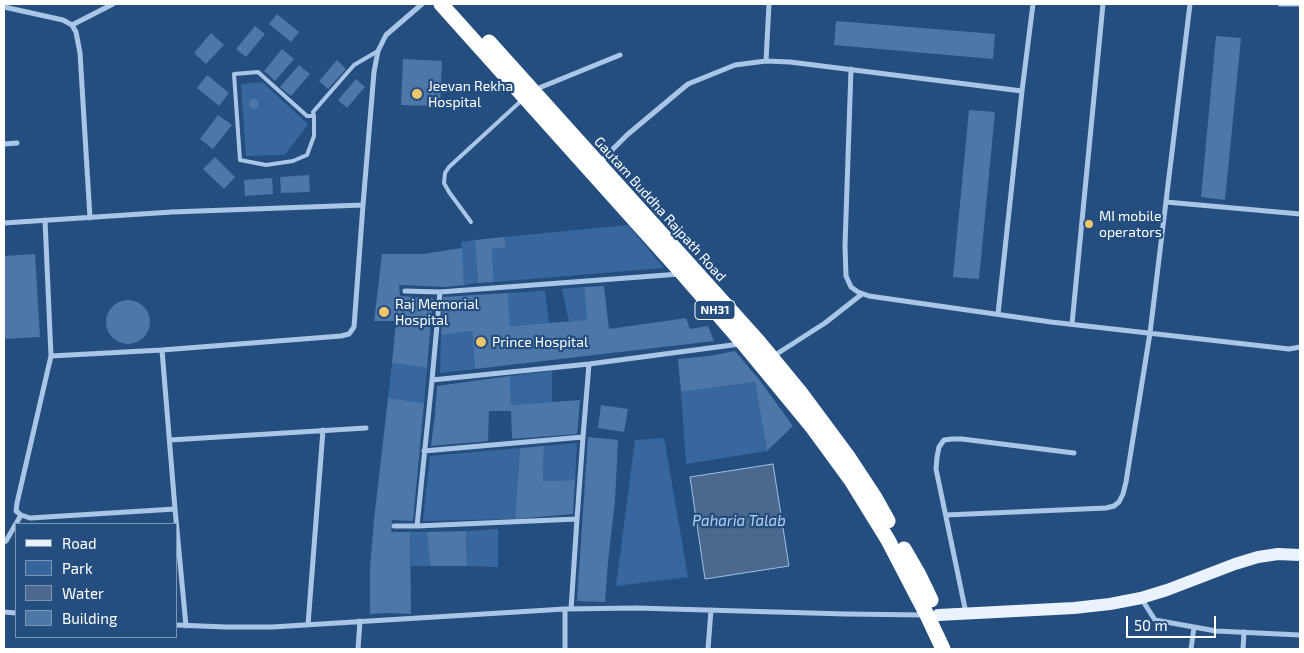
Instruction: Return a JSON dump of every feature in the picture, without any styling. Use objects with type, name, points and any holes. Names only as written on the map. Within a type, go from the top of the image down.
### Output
[{"type":"highway","name":"NH31","points":[[441,4],[529,94]]},
{"type":"highway","name":"Gautam Buddha Rajpath Road","points":[[454,4],[594,168],[750,342],[771,358],[800,392],[874,496],[919,575],[933,615],[954,649]]},
{"type":"highway","name":"NH31","points":[[594,168],[683,274],[750,342],[851,480],[933,615],[943,649]]},
{"type":"main road","points":[[933,615],[1074,608],[1110,604],[1141,598],[1167,590],[1258,557],[1278,554],[1300,555]]},
{"type":"street","points":[[72,25],[113,4]]},
{"type":"street","points":[[51,356],[162,350],[349,334],[354,327],[362,205],[374,72],[378,51],[386,35],[422,4]]},
{"type":"street","points":[[766,61],[769,4]]},
{"type":"street","points":[[998,314],[1033,4]]},
{"type":"street","points":[[1072,324],[1103,4]]},
{"type":"street","points":[[946,515],[1093,510],[1114,506],[1119,502],[1123,494],[1150,333],[1190,4]]},
{"type":"street","points":[[1280,4],[1300,4]]},
{"type":"street","points":[[4,7],[63,20],[72,25],[76,32],[80,53],[90,218]]},
{"type":"street","points":[[529,94],[620,55]]},
{"type":"street","points":[[594,168],[627,135],[688,84],[735,65],[766,61],[790,62],[1022,91]]},
{"type":"street","points":[[851,69],[845,246],[846,276],[850,287],[858,292],[869,296],[1072,324],[1289,349],[1300,347]]},
{"type":"street","points":[[4,144],[17,143]]},
{"type":"street","points":[[1166,202],[1300,214]]},
{"type":"street","points":[[4,223],[172,212],[362,205]]},
{"type":"street","points":[[46,220],[51,356],[16,511],[21,516],[30,518],[175,509]]},
{"type":"street","points":[[405,291],[440,292],[683,274]]},
{"type":"street","points":[[417,526],[440,292]]},
{"type":"street","points":[[771,358],[825,323],[862,294]]},
{"type":"street","points":[[432,380],[589,364],[750,342]]},
{"type":"street","points":[[162,350],[176,523]]},
{"type":"street","points":[[571,609],[589,364]]},
{"type":"street","points":[[170,440],[366,428]]},
{"type":"street","points":[[308,625],[323,430]]},
{"type":"street","points":[[424,451],[583,437]]},
{"type":"street","points":[[966,614],[936,469],[939,447],[944,440],[952,438],[1074,453]]},
{"type":"street","points":[[17,523],[21,516]]},
{"type":"street","points":[[394,526],[577,520]]},
{"type":"street","points":[[4,542],[15,526]]},
{"type":"street","points":[[178,541],[186,626]]},
{"type":"street","points":[[1141,598],[1156,620],[1216,631],[1300,635]]},
{"type":"street","points":[[178,625],[272,627],[565,609],[636,608],[933,615]]},
{"type":"street","points":[[565,609],[565,649]]},
{"type":"street","points":[[708,649],[711,610]]},
{"type":"street","points":[[358,649],[360,621]]},
{"type":"street","points":[[1191,649],[1194,627]]},
{"type":"street","points":[[1243,649],[1244,632]]},
{"type":"lane","points":[[314,116],[307,116],[258,72],[234,74],[240,160],[266,166],[293,161],[307,155],[314,136],[314,116],[314,112],[354,65],[378,51]]},
{"type":"lane","points":[[471,222],[449,192],[444,183],[444,174],[449,167],[529,94]]},
{"type":"green space","points":[[262,82],[308,124],[285,155],[246,156],[241,84]]},
{"type":"green space","points":[[628,225],[664,268],[494,282],[492,249],[506,248],[504,237]]},
{"type":"green space","points":[[475,240],[478,283],[464,285],[461,242]]},
{"type":"green space","points":[[584,287],[587,320],[569,322],[562,289]]},
{"type":"green space","points":[[545,290],[549,323],[510,326],[508,293]]},
{"type":"green space","points":[[472,331],[475,369],[440,373],[441,335]]},
{"type":"green space","points":[[392,363],[427,368],[424,403],[388,398]]},
{"type":"green space","points":[[552,371],[552,402],[511,405],[510,376]]},
{"type":"green space","points":[[755,382],[767,451],[686,464],[681,392]]},
{"type":"green space","points":[[664,438],[688,577],[616,586],[635,440]]},
{"type":"green space","points":[[577,443],[575,480],[543,481],[544,446]]},
{"type":"green space","points":[[520,448],[515,519],[423,521],[430,456]]},
{"type":"green space","points":[[498,529],[498,567],[467,566],[466,531]]},
{"type":"green space","points":[[410,532],[427,532],[430,566],[411,566]]},
{"type":"water","name":"Paharia Talab","points":[[773,464],[789,566],[705,579],[690,477]]},
{"type":"building","points":[[277,14],[299,32],[291,42],[269,24]]},
{"type":"building","points":[[836,21],[995,34],[993,59],[834,45]]},
{"type":"building","points":[[255,26],[265,34],[246,57],[236,49]]},
{"type":"building","points":[[211,33],[224,45],[206,64],[194,53]]},
{"type":"building","points":[[1216,36],[1241,38],[1225,200],[1201,197]]},
{"type":"building","points":[[282,49],[294,59],[275,81],[264,71]]},
{"type":"building","points":[[403,59],[442,61],[440,106],[401,105]]},
{"type":"building","points":[[337,60],[346,69],[328,89],[319,81]]},
{"type":"building","points":[[299,65],[310,74],[291,96],[280,87]]},
{"type":"building","points":[[207,75],[229,93],[219,106],[197,88]]},
{"type":"building","points":[[356,79],[365,87],[347,108],[338,100]]},
{"type":"building","points":[[254,99],[259,104],[254,109],[249,104]]},
{"type":"building","points":[[969,110],[995,112],[979,279],[953,277]]},
{"type":"building","points":[[218,115],[232,125],[213,149],[200,139]]},
{"type":"building","points":[[215,157],[235,177],[224,189],[203,169]]},
{"type":"building","points":[[309,175],[310,192],[281,193],[280,177]]},
{"type":"building","points":[[272,178],[273,194],[245,196],[244,180]]},
{"type":"building","points":[[504,237],[506,248],[492,249],[494,282],[478,283],[475,240]]},
{"type":"building","points":[[462,248],[464,285],[446,287],[399,285],[400,296],[433,298],[427,368],[392,363],[396,321],[374,321],[382,254],[424,254]]},
{"type":"building","points":[[35,254],[40,337],[4,339],[4,256]]},
{"type":"building","points":[[604,286],[609,329],[686,318],[690,329],[708,326],[714,341],[475,369],[472,331],[441,335],[443,297],[508,293],[510,326],[587,320],[584,287]]},
{"type":"building","points":[[124,300],[132,300],[144,306],[150,322],[144,338],[132,344],[124,344],[112,338],[106,326],[106,318],[112,306]]},
{"type":"building","points":[[735,351],[761,382],[793,426],[767,451],[755,382],[681,392],[678,359]]},
{"type":"building","points":[[510,376],[511,405],[580,400],[577,434],[512,439],[511,411],[489,411],[488,441],[431,446],[437,386]]},
{"type":"building","points":[[388,398],[424,403],[413,521],[392,520],[391,532],[410,532],[411,614],[370,614],[370,569],[374,520]]},
{"type":"building","points":[[601,405],[628,409],[624,432],[598,428]]},
{"type":"building","points":[[588,437],[618,440],[615,501],[605,602],[577,601]]},
{"type":"building","points":[[544,446],[543,481],[575,480],[573,514],[515,519],[520,448]]},
{"type":"building","points":[[466,531],[467,566],[430,566],[427,532]]},
{"type":"place","name":"Jeevan Rekha Hospital","points":[[417,94]]},
{"type":"place","name":"MI mobile operators","points":[[1089,224]]},
{"type":"place","name":"Raj Memorial Hospital","points":[[384,312]]},
{"type":"place","name":"Prince Hospital","points":[[481,342]]}]
